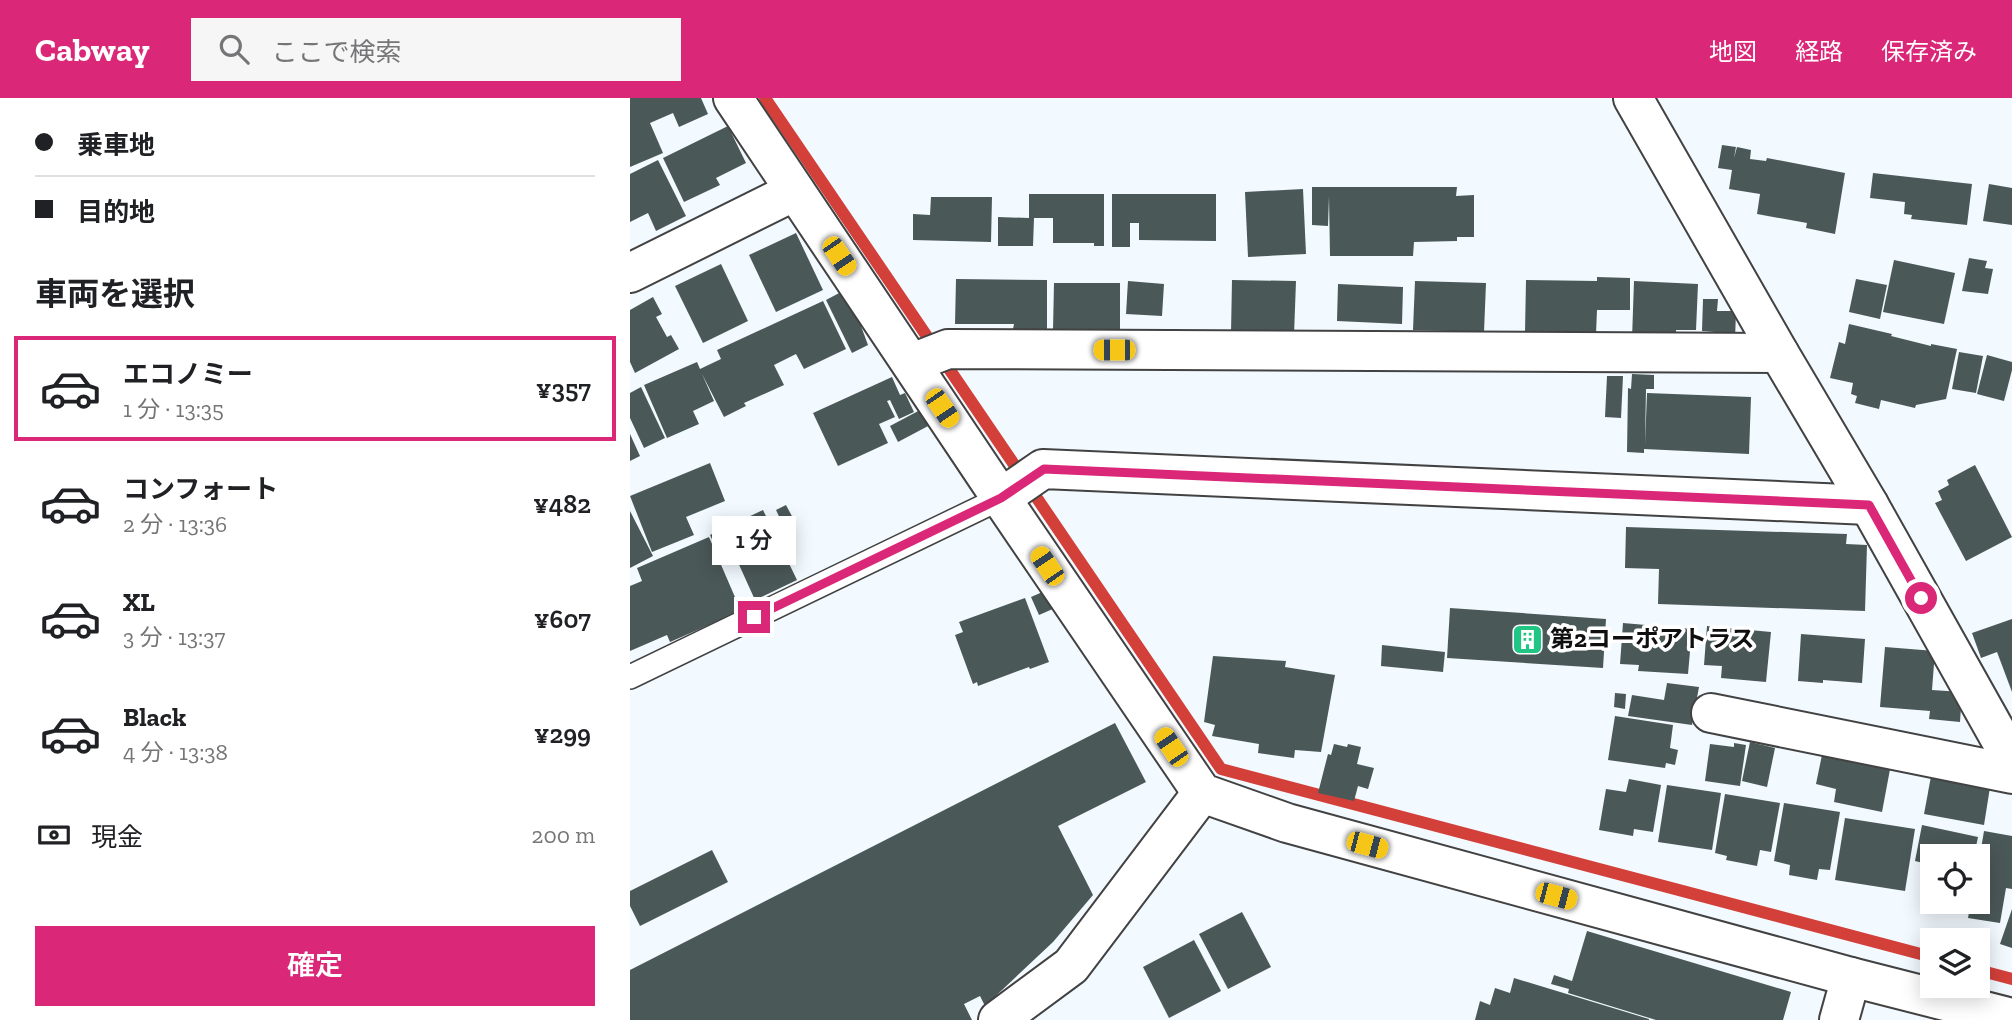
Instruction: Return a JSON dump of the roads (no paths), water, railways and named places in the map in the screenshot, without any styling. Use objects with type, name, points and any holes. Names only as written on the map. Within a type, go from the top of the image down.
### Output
[{"type":"street","points":[[733,98],[1202,793],[1287,823],[1851,977],[2012,1018]]},
{"type":"street","points":[[1633,98],[1869,505],[2012,760]]},
{"type":"street","points":[[630,273],[795,191]]},
{"type":"street","points":[[912,363],[948,349],[1779,353]]},
{"type":"street","points":[[1001,498],[1044,469],[1869,505]]},
{"type":"street","points":[[1711,713],[2012,774]]},
{"type":"street","points":[[998,1020],[1071,966],[1202,793]]},
{"type":"street","points":[[1839,1020],[1851,977]]},
{"type":"lane","points":[[630,677],[1001,498]]},
{"type":"waterway","points":[[765,98],[1221,769],[1920,954]]},
{"type":"waterway","points":[[1990,973],[2012,979]]},
{"type":"place","name":"第2コーポアトラス","points":[[1527,639]]}]
